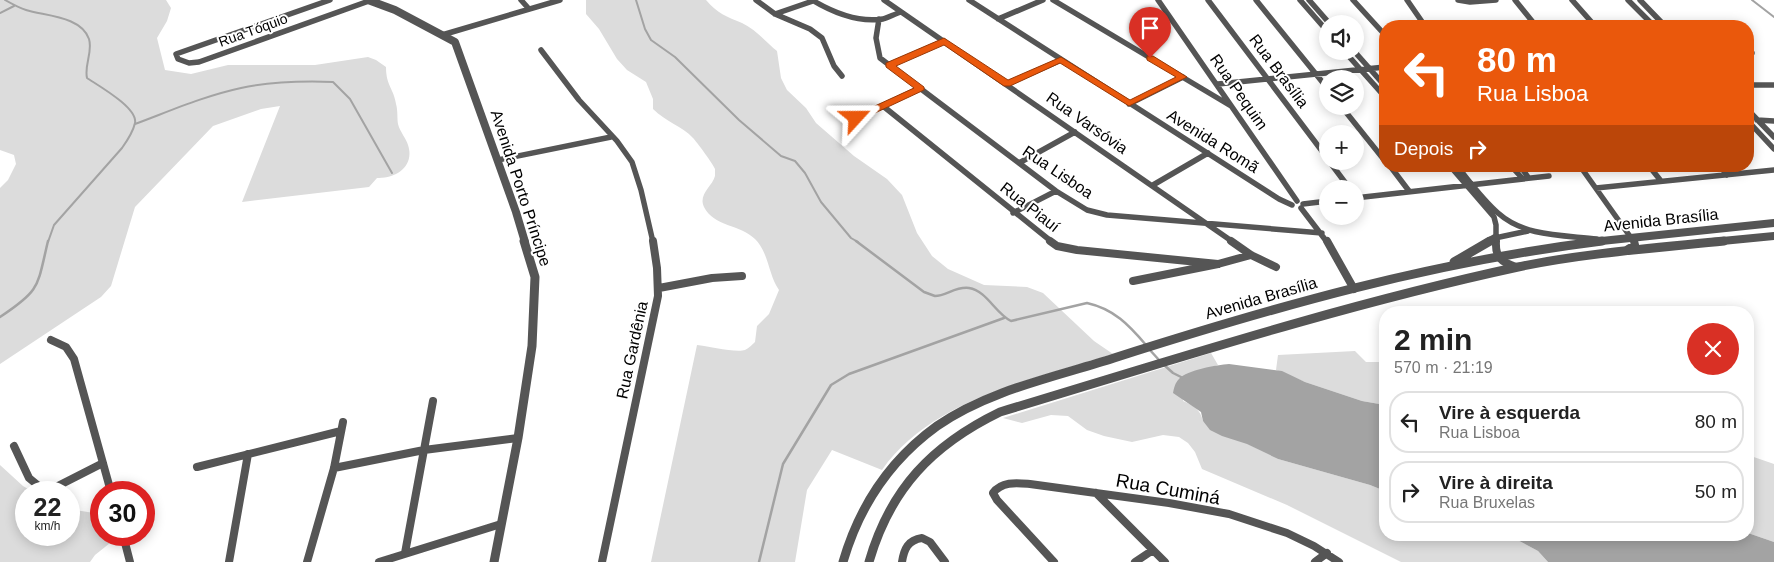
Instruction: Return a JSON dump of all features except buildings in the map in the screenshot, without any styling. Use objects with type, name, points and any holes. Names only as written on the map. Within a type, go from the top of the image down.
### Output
[{"type":"street","name":"Rua Tóquio","points":[[330,0],[176,54],[178,60],[189,63],[198,62],[368,0]]},
{"type":"street","name":"Avenida Porto Príncipe","points":[[368,0],[395,10],[455,42],[516,212],[534,277],[532,346],[518,438],[494,562]]},
{"type":"street","points":[[521,0],[528,9]]},
{"type":"street","points":[[442,35],[560,0]]},
{"type":"street","points":[[756,0],[775,14],[810,29],[822,38],[834,66],[842,76]]},
{"type":"street","points":[[775,14],[812,0],[835,13],[879,19],[901,12]]},
{"type":"street","points":[[886,2],[896,0]]},
{"type":"street","name":"Avenida Romã","points":[[969,0],[1279,199],[1299,204]]},
{"type":"street","points":[[998,19],[1043,0]]},
{"type":"street","points":[[1053,0],[1234,107]]},
{"type":"street","name":"Rua Pequim","points":[[1158,0],[1234,107],[1299,204],[1322,233],[1354,289]]},
{"type":"street","name":"Rua Brasília","points":[[1208,0],[1319,148]]},
{"type":"street","points":[[1256,0],[1319,78]]},
{"type":"street","points":[[1300,0],[1319,22]]},
{"type":"street","points":[[1309,0],[1322,15]]},
{"type":"street","points":[[1353,0],[1379,28]]},
{"type":"street","points":[[1407,0],[1421,20]]},
{"type":"street","points":[[1458,0],[1470,2],[1496,0]]},
{"type":"street","points":[[1515,0],[1531,20]]},
{"type":"street","points":[[1572,0],[1590,20]]},
{"type":"street","points":[[1628,0],[1648,20]]},
{"type":"street","points":[[1640,0],[1659,20]]},
{"type":"street","name":"Rua Varsóvia","points":[[886,2],[1153,185],[1251,255],[1276,267]]},
{"type":"street","name":"Rua Lisboa","points":[[879,19],[875,36],[880,58],[1056,191],[1080,206],[1099,214],[1322,233]]},
{"type":"street","points":[[890,65],[944,41]]},
{"type":"street","points":[[498,160],[611,137],[541,50]]},
{"type":"street","points":[[1007,84],[1061,60]]},
{"type":"street","points":[[1352,60],[1379,90]]},
{"type":"street","points":[[1362,60],[1379,79]]},
{"type":"street","points":[[1218,84],[1379,67]]},
{"type":"street","points":[[1129,104],[1183,77]]},
{"type":"street","points":[[1754,85],[1774,85]]},
{"type":"street","points":[[856,118],[920,88]]},
{"type":"street","name":"Rua Piauí","points":[[883,106],[1013,213],[1041,235],[1062,248],[1218,264]]},
{"type":"street","points":[[1348,115],[1379,154]]},
{"type":"street","points":[[1754,117],[1774,137]]},
{"type":"street","points":[[1757,120],[1774,121]]},
{"type":"street","points":[[1754,128],[1774,149]]},
{"type":"street","points":[[1019,163],[1075,132]]},
{"type":"street","name":"Rua Gardênia","points":[[602,562],[659,288],[658,269],[632,162],[611,137]]},
{"type":"street","points":[[1153,185],[1208,154]]},
{"type":"street","name":"Rua Brasília","points":[[1336,170],[1343,180]]},
{"type":"street","points":[[1596,188],[1774,170]]},
{"type":"street","points":[[1395,172],[1409,191]]},
{"type":"street","points":[[1456,172],[1505,220],[1531,231],[1608,241]]},
{"type":"street","points":[[1461,172],[1494,217],[1498,257],[1504,263],[1518,267]]},
{"type":"street","points":[[1518,172],[1525,178]]},
{"type":"street","points":[[1522,172],[1525,178]]},
{"type":"street","points":[[1584,172],[1633,238],[1635,245],[1625,251]]},
{"type":"street","points":[[1654,172],[1661,181]]},
{"type":"street","points":[[1364,196],[1549,176]]},
{"type":"street","points":[[1013,213],[1056,191]]},
{"type":"street","points":[[1299,204],[1319,202]]},
{"type":"street","name":"Avenida Brasília","points":[[843,562],[846,546],[882,479],[916,442],[940,424],[985,402],[1246,316],[1449,265],[1608,241],[1774,223]]},
{"type":"street","points":[[1449,265],[1495,238],[1531,231]]},
{"type":"street","name":"Avenida Brasília","points":[[869,562],[872,548],[883,520],[896,499],[931,455],[954,436],[1000,412],[1342,309],[1518,267],[1625,251],[1774,236]]},
{"type":"street","points":[[1133,281],[1218,264],[1251,255]]},
{"type":"street","points":[[659,288],[712,278],[742,276]]},
{"type":"street","points":[[51,340],[66,347],[74,358],[108,481]]},
{"type":"street","points":[[404,552],[433,401]]},
{"type":"street","points":[[197,467],[342,426],[334,468],[308,562]]},
{"type":"street","points":[[334,468],[424,450],[518,438]]},
{"type":"street","points":[[14,446],[23,468],[37,488],[46,492],[103,463]]},
{"type":"street","points":[[229,562],[248,454]]},
{"type":"street","name":"Rua Cuminá","points":[[1054,562],[997,500],[993,493],[997,488],[1018,483],[1095,493],[1148,500],[1257,522],[1299,537],[1339,562]]},
{"type":"street","points":[[1095,493],[1165,562]]},
{"type":"street","points":[[379,562],[404,552],[501,524]]},
{"type":"street","points":[[902,562],[904,549],[911,540],[922,538],[930,542],[945,562]]},
{"type":"street","points":[[126,546],[130,562]]},
{"type":"street","points":[[1135,562],[1152,550]]},
{"type":"street","points":[[1315,562],[1327,553]]},
{"type":"shaded area","points":[[0,0],[166,0],[171,8],[167,21],[157,38],[165,70],[191,74],[228,65],[315,65],[368,57],[376,60],[386,67],[387,79],[395,99],[398,124],[408,145],[409,159],[397,174],[377,178],[369,187],[242,202],[280,106],[261,109],[213,126],[135,207],[111,286],[101,297],[0,364],[0,188],[8,180],[16,164],[14,155],[0,150]]},
{"type":"shaded area","points":[[586,0],[706,0],[723,14],[751,29],[777,51],[781,78],[787,90],[806,108],[816,123],[854,156],[887,179],[902,195],[917,233],[932,256],[948,269],[984,285],[1027,287],[1043,293],[1094,341],[1113,354],[1018,383],[956,409],[928,425],[903,446],[882,470],[832,450],[807,490],[795,562],[651,562],[697,345],[735,351],[748,348],[755,342],[757,326],[769,314],[779,290],[775,284],[766,257],[755,239],[742,230],[721,222],[708,214],[704,207],[703,198],[715,176],[714,167],[689,134],[653,109],[653,99],[646,82],[627,70],[617,59],[599,29],[586,14]]},
{"type":"shaded area","points":[[1355,351],[1366,362],[1379,362],[1379,404],[1362,401],[1276,370],[1278,355]]},
{"type":"shaded area","points":[[1211,353],[1218,365],[1181,377],[1183,401],[1196,408],[1203,421],[1278,459],[1379,489],[1379,541],[1519,541],[1538,551],[1548,562],[1401,562],[1287,505],[1202,469],[1195,452],[1188,443],[1179,437],[1163,435],[1132,442],[1087,430],[1068,416],[1051,415],[1022,423],[1003,418]]},
{"type":"shaded area","points":[[1229,364],[1282,371],[1305,382],[1362,401],[1379,404],[1379,489],[1278,459],[1247,444],[1210,430],[1203,421],[1201,412],[1173,393],[1174,387],[1183,376],[1210,367]]},
{"type":"shaded area","points":[[1754,457],[1774,464],[1774,542],[1754,535]]},
{"type":"shaded area","points":[[0,465],[18,481],[15,481],[15,546],[80,546],[80,511],[90,512],[90,546],[106,546],[90,562],[0,562]]},
{"type":"shaded area","points":[[1754,535],[1774,542],[1774,562],[1548,562],[1538,551],[1519,541],[1754,541]]},
{"type":"waterway","points":[[5,0],[23,9],[71,21],[85,31],[90,44],[87,78],[117,98],[134,117],[134,126],[124,145],[54,225],[48,242]]},
{"type":"waterway","points":[[636,0],[645,29],[651,40],[675,57],[739,120],[781,156],[795,161],[805,173],[821,202],[851,238],[858,242]]},
{"type":"waterway","points":[[1752,0],[1774,17]]},
{"type":"waterway","points":[[0,13],[14,6]]},
{"type":"waterway","points":[[135,124],[200,99],[241,88],[287,82],[333,82],[350,99],[392,173]]},
{"type":"waterway","points":[[0,317],[23,300],[35,286],[42,268],[48,241]]},
{"type":"waterway","points":[[856,241],[924,292],[934,296],[969,288],[981,293],[1000,313],[1011,321],[1087,303],[1113,314],[1146,345]]},
{"type":"waterway","points":[[759,562],[783,464],[831,385],[849,374],[1004,318]]},
{"type":"waterway","points":[[1149,349],[1159,360]]},
{"type":"waterway","points":[[1163,364],[1173,373],[1183,378]]},
{"type":"route","points":[[856,118],[920,88],[890,65],[944,41],[1007,84],[1061,60],[1129,104],[1183,77],[1150,58]]}]
